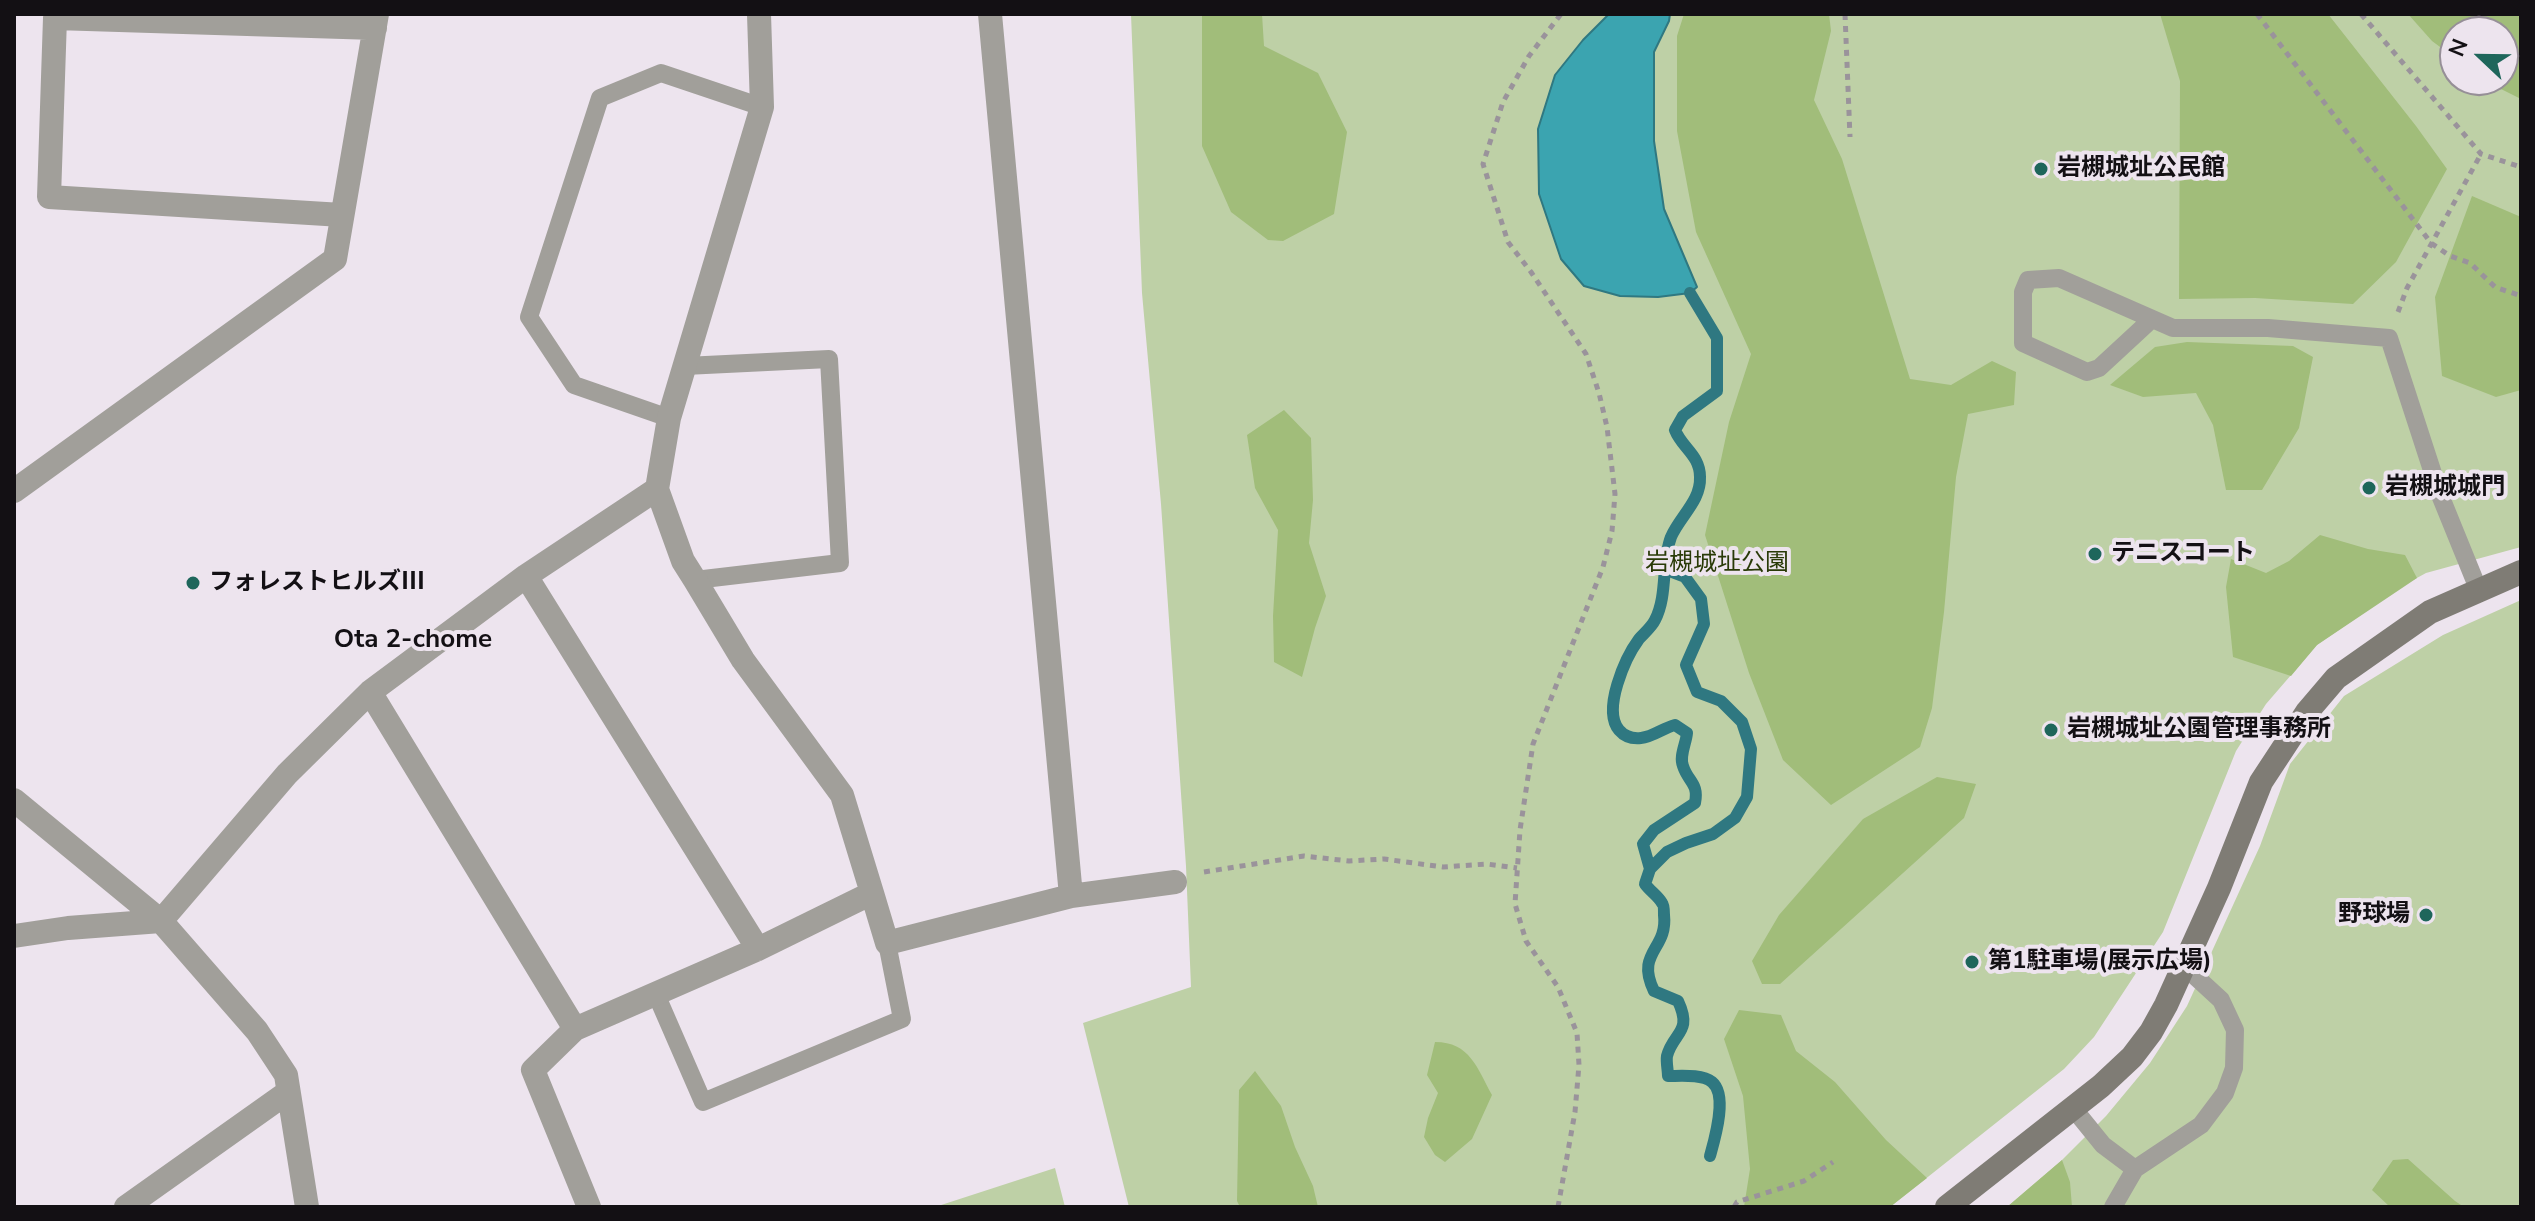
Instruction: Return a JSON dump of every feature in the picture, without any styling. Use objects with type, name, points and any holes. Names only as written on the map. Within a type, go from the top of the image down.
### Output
[{"type":"street","points":[[759,14],[762,107],[669,418],[657,489],[683,561],[743,660],[842,795],[887,943],[1071,896],[1175,882]]},
{"type":"street","points":[[990,14],[1071,896]]},
{"type":"street","points":[[14,491],[335,259],[376,21],[55,18],[49,197],[342,215]]},
{"type":"street","points":[[14,936],[68,928],[161,921],[287,774],[370,692],[526,576],[657,489]]},
{"type":"street","points":[[1947,1207],[2101,1086],[2132,1057],[2151,1032],[2219,888],[2261,782],[2307,712],[2336,678],[2430,612],[2521,572]]},
{"type":"street","points":[[526,576],[758,949]]},
{"type":"street","points":[[370,692],[575,1029]]},
{"type":"street","points":[[14,800],[161,921],[257,1031],[286,1075],[307,1207]]},
{"type":"street","points":[[589,1207],[533,1070],[575,1029],[758,949],[872,893]]},
{"type":"street","points":[[126,1207],[288,1092]]},
{"type":"lane","points":[[669,418],[574,385],[529,317],[600,98],[661,73],[762,107]]},
{"type":"lane","points":[[2152,319],[2099,368],[2087,372],[2023,343],[2023,292],[2028,280],[2059,278],[2173,328],[2268,328],[2389,338],[2440,495],[2479,591]]},
{"type":"lane","points":[[685,366],[829,359],[840,563],[695,580]]},
{"type":"lane","points":[[656,994],[703,1102],[902,1019],[887,943]]},
{"type":"lane","points":[[2113,1207],[2135,1169],[2201,1125],[2225,1093],[2234,1068],[2235,1030],[2226,1010],[2221,1000],[2184,966]]},
{"type":"lane","points":[[2073,1108],[2103,1145],[2135,1169]]},
{"type":"path","points":[[1558,1207],[1575,1112],[1579,1065],[1577,1033],[1558,987],[1526,941],[1515,904],[1520,830],[1533,744],[1603,567],[1612,531],[1615,494],[1607,427],[1586,354],[1508,242],[1483,164],[1503,102],[1529,56],[1561,14]]},
{"type":"path","points":[[1845,14],[1850,137]]},
{"type":"path","points":[[2257,14],[2431,243],[2450,256],[2470,263],[2495,287],[2521,296]]},
{"type":"path","points":[[2361,14],[2481,154],[2521,167]]},
{"type":"path","points":[[2389,338],[2407,288],[2481,154]]},
{"type":"path","points":[[1175,882],[1196,874],[1304,856],[1349,861],[1384,859],[1443,867],[1487,864],[1517,868]]},
{"type":"path","points":[[1734,1207],[1737,1202],[1804,1181],[1833,1162]]},
{"type":"green space","name":"岩槻城址公園","points":[[1131,14],[2521,14],[2521,547],[2426,573],[2317,645],[2266,704],[2236,751],[2163,932],[2094,1037],[2064,1069],[1890,1207],[1129,1207],[1083,1023],[1191,987],[1186,866],[1161,504],[1142,293]]},
{"type":"green space","points":[[1202,14],[1262,14],[1264,46],[1318,73],[1347,132],[1334,214],[1283,241],[1268,240],[1231,212],[1202,146]]},
{"type":"green space","points":[[1684,14],[1829,14],[1831,31],[1814,100],[1842,159],[1910,379],[1951,385],[1992,361],[2016,372],[2014,405],[1968,414],[1956,477],[1932,708],[1920,747],[1831,805],[1783,760],[1749,673],[1705,535],[1729,422],[1751,354],[1696,232],[1677,131],[1677,36]]},
{"type":"green space","points":[[2160,14],[2328,14],[2447,169],[2396,262],[2353,304],[2255,298],[2179,299],[2180,81]]},
{"type":"green space","points":[[2408,14],[2517,14],[2521,17],[2521,99],[2515,96],[2519,96],[2519,16],[2439,16],[2439,46]]},
{"type":"green space","points":[[2472,196],[2521,217],[2521,390],[2496,397],[2442,376],[2435,297]]},
{"type":"green space","points":[[2187,342],[2293,346],[2313,357],[2299,428],[2262,490],[2226,490],[2213,425],[2196,393],[2143,397],[2110,385],[2155,347]]},
{"type":"green space","points":[[1284,410],[1311,438],[1313,500],[1309,543],[1326,596],[1302,677],[1274,662],[1278,530],[1255,488],[1247,435]]},
{"type":"green space","points":[[2320,535],[2368,549],[2405,555],[2417,578],[2317,645],[2291,676],[2233,657],[2226,587],[2231,559],[2266,573],[2289,561]]},
{"type":"green space","points":[[2521,600],[2521,1207],[2007,1207],[2062,1160],[2106,1116],[2150,1063],[2187,1006],[2260,846],[2290,764],[2344,696],[2443,635]]},
{"type":"green space","points":[[1937,777],[1976,784],[1964,818],[1780,984],[1762,984],[1752,961],[1779,915],[1863,819]]},
{"type":"green space","points":[[1739,1010],[1781,1015],[1796,1051],[1835,1082],[1886,1140],[1927,1178],[1890,1207],[1744,1207],[1750,1169],[1743,1096],[1724,1039]]},
{"type":"green space","points":[[1435,1042],[1457,1046],[1471,1058],[1492,1095],[1472,1139],[1445,1162],[1435,1155],[1424,1137],[1438,1093],[1427,1075]]},
{"type":"green space","points":[[1255,1071],[1281,1106],[1313,1186],[1318,1207],[1240,1207],[1237,1201],[1239,1090]]},
{"type":"green space","points":[[2408,1159],[2464,1207],[2390,1207],[2372,1190],[2393,1160]]},
{"type":"green space","points":[[2062,1160],[2070,1182],[2072,1207],[2007,1207]]},
{"type":"green space","points":[[1055,1168],[1065,1207],[935,1207]]},
{"type":"water","points":[[1609,14],[1670,14],[1654,52],[1654,141],[1664,209],[1697,287],[1690,293],[1658,297],[1620,296],[1584,286],[1561,259],[1539,194],[1538,129],[1555,75]]},
{"type":"waterway","points":[[1690,293],[1717,338],[1717,391],[1683,416],[1675,430],[1697,463],[1699,486],[1694,501],[1671,537],[1659,610],[1628,658],[1617,684],[1613,710],[1619,730],[1629,737],[1645,737],[1675,725],[1687,733],[1682,762],[1694,787],[1695,803],[1654,830],[1643,844],[1650,869],[1645,884],[1660,900],[1664,912],[1664,927],[1648,968],[1654,991],[1678,1001],[1682,1012],[1683,1026],[1667,1056],[1668,1076],[1703,1078],[1717,1088],[1719,1117],[1710,1156]]},
{"type":"waterway","points":[[1650,869],[1667,852],[1713,834],[1735,818],[1747,797],[1751,749],[1742,722],[1721,701],[1697,692],[1686,665],[1704,624],[1701,599],[1685,577],[1664,569]]},
{"type":"place","name":"岩槻城址公民館","points":[[2041,169]]},
{"type":"place","name":"岩槻城城門","points":[[2369,488]]},
{"type":"place","name":"テニスコート","points":[[2095,554]]},
{"type":"place","name":"フォレストヒルズⅢ","points":[[193,583]]},
{"type":"place","name":"岩槻城址公園管理事務所","points":[[2051,730]]},
{"type":"place","name":"野球場","points":[[2426,915]]},
{"type":"place","name":"第1駐車場(展示広場)","points":[[1972,962]]},
{"type":"district","name":"Ota 2-chome","points":[[413,641]]}]
